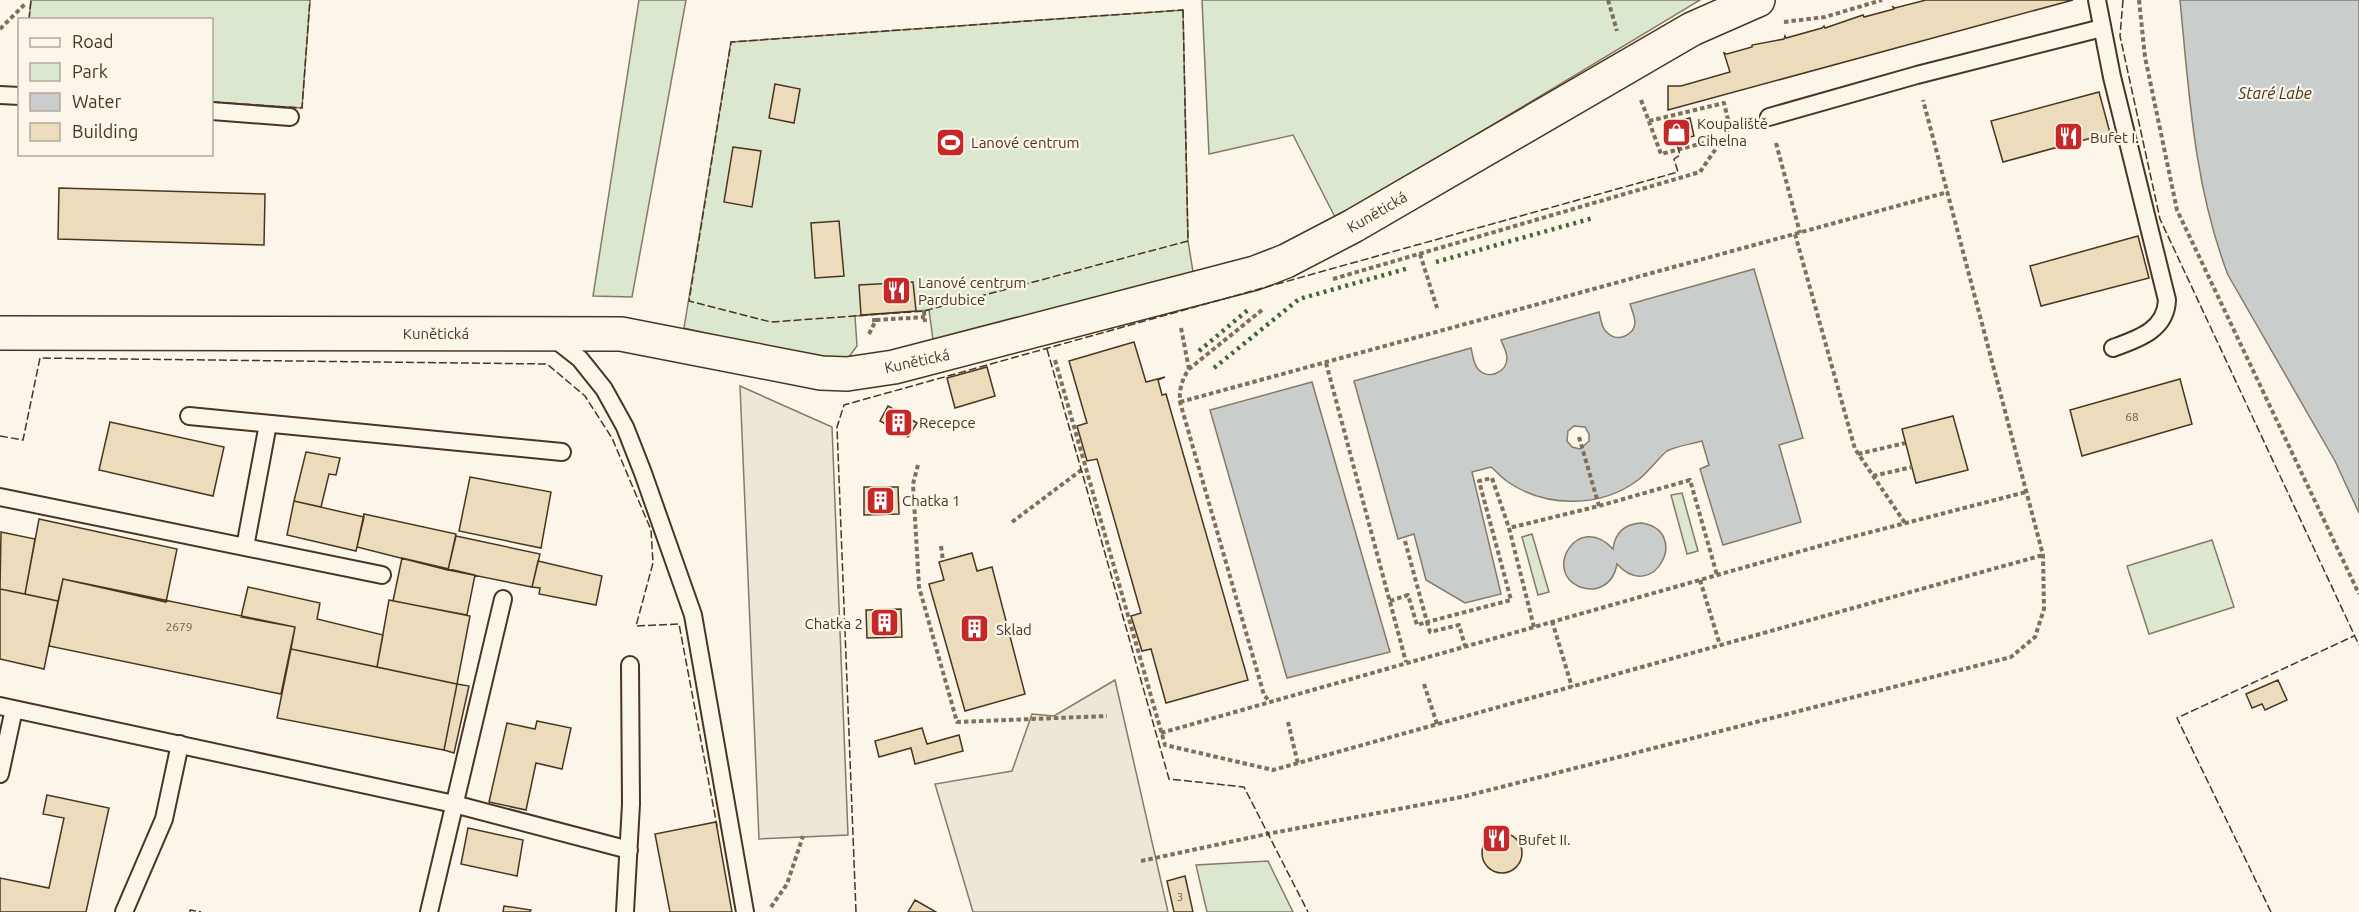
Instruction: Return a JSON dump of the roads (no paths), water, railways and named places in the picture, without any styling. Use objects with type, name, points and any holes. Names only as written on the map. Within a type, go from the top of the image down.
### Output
[{"type":"street","name":"Kunětická","points":[[0,333],[621,334],[821,374],[847,374],[928,360],[1255,273],[1286,261],[1353,226],[1692,29],[1768,11]]},
{"type":"lane","points":[[2097,0],[2167,300],[2167,311],[2161,321],[2137,340],[2113,348]]},
{"type":"lane","points":[[1769,117],[1917,75],[2102,28]]},
{"type":"lane","points":[[0,95],[18,96]]},
{"type":"lane","points":[[213,111],[290,117]]},
{"type":"lane","points":[[547,333],[580,359],[604,389],[625,428],[644,473],[690,604],[745,912]]},
{"type":"lane","points":[[189,416],[562,452]]},
{"type":"lane","points":[[245,547],[268,424]]},
{"type":"lane","points":[[0,497],[382,575]]},
{"type":"lane","points":[[429,912],[503,599]]},
{"type":"lane","points":[[625,912],[631,804],[630,665]]},
{"type":"lane","points":[[0,774],[7,707],[454,804],[629,850]]},
{"type":"lane","points":[[123,912],[164,819],[180,744]]},
{"type":"water","name":"Staré Labe","points":[[2180,0],[2359,0],[2359,513],[2335,461],[2228,275],[2207,208],[2200,173],[2190,104]]},
{"type":"water","points":[[1754,269],[1803,438],[1779,445],[1801,522],[1723,545],[1700,469],[1709,465],[1702,441],[1667,451],[1638,480],[1607,496],[1591,500],[1573,501],[1539,497],[1508,482],[1491,467],[1472,472],[1501,594],[1465,603],[1426,580],[1414,534],[1398,539],[1354,381],[1471,348],[1477,368],[1483,373],[1497,373],[1504,367],[1507,358],[1501,340],[1599,312],[1607,332],[1617,337],[1625,336],[1632,331],[1635,323],[1630,304]],"holes":[[[1574,426],[1585,427],[1589,434],[1589,441],[1580,449],[1572,447],[1567,441],[1568,431]]]},
{"type":"water","points":[[1312,382],[1390,652],[1287,678],[1210,410]]},
{"type":"water","points":[[1641,523],[1656,528],[1664,538],[1666,550],[1662,562],[1654,571],[1644,576],[1631,574],[1617,564],[1609,582],[1594,589],[1580,587],[1569,580],[1564,569],[1565,558],[1569,548],[1577,540],[1588,537],[1600,539],[1613,549],[1616,538],[1622,530],[1630,525]]},
{"type":"place","name":"Koupaliště Cihelna","points":[[1676,132]]},
{"type":"place","name":"Bufet I.","points":[[2069,137]]},
{"type":"place","name":"Lanové centrum","points":[[950,142]]},
{"type":"place","name":"Lanové centrum Pardubice","points":[[897,291]]},
{"type":"place","name":"Recepce","points":[[898,422]]},
{"type":"place","name":"Chatka 1","points":[[881,500]]},
{"type":"place","name":"Chatka 2","points":[[884,623]]},
{"type":"place","name":"Sklad","points":[[975,629]]},
{"type":"place","name":"Bufet II.","points":[[1497,839]]}]
